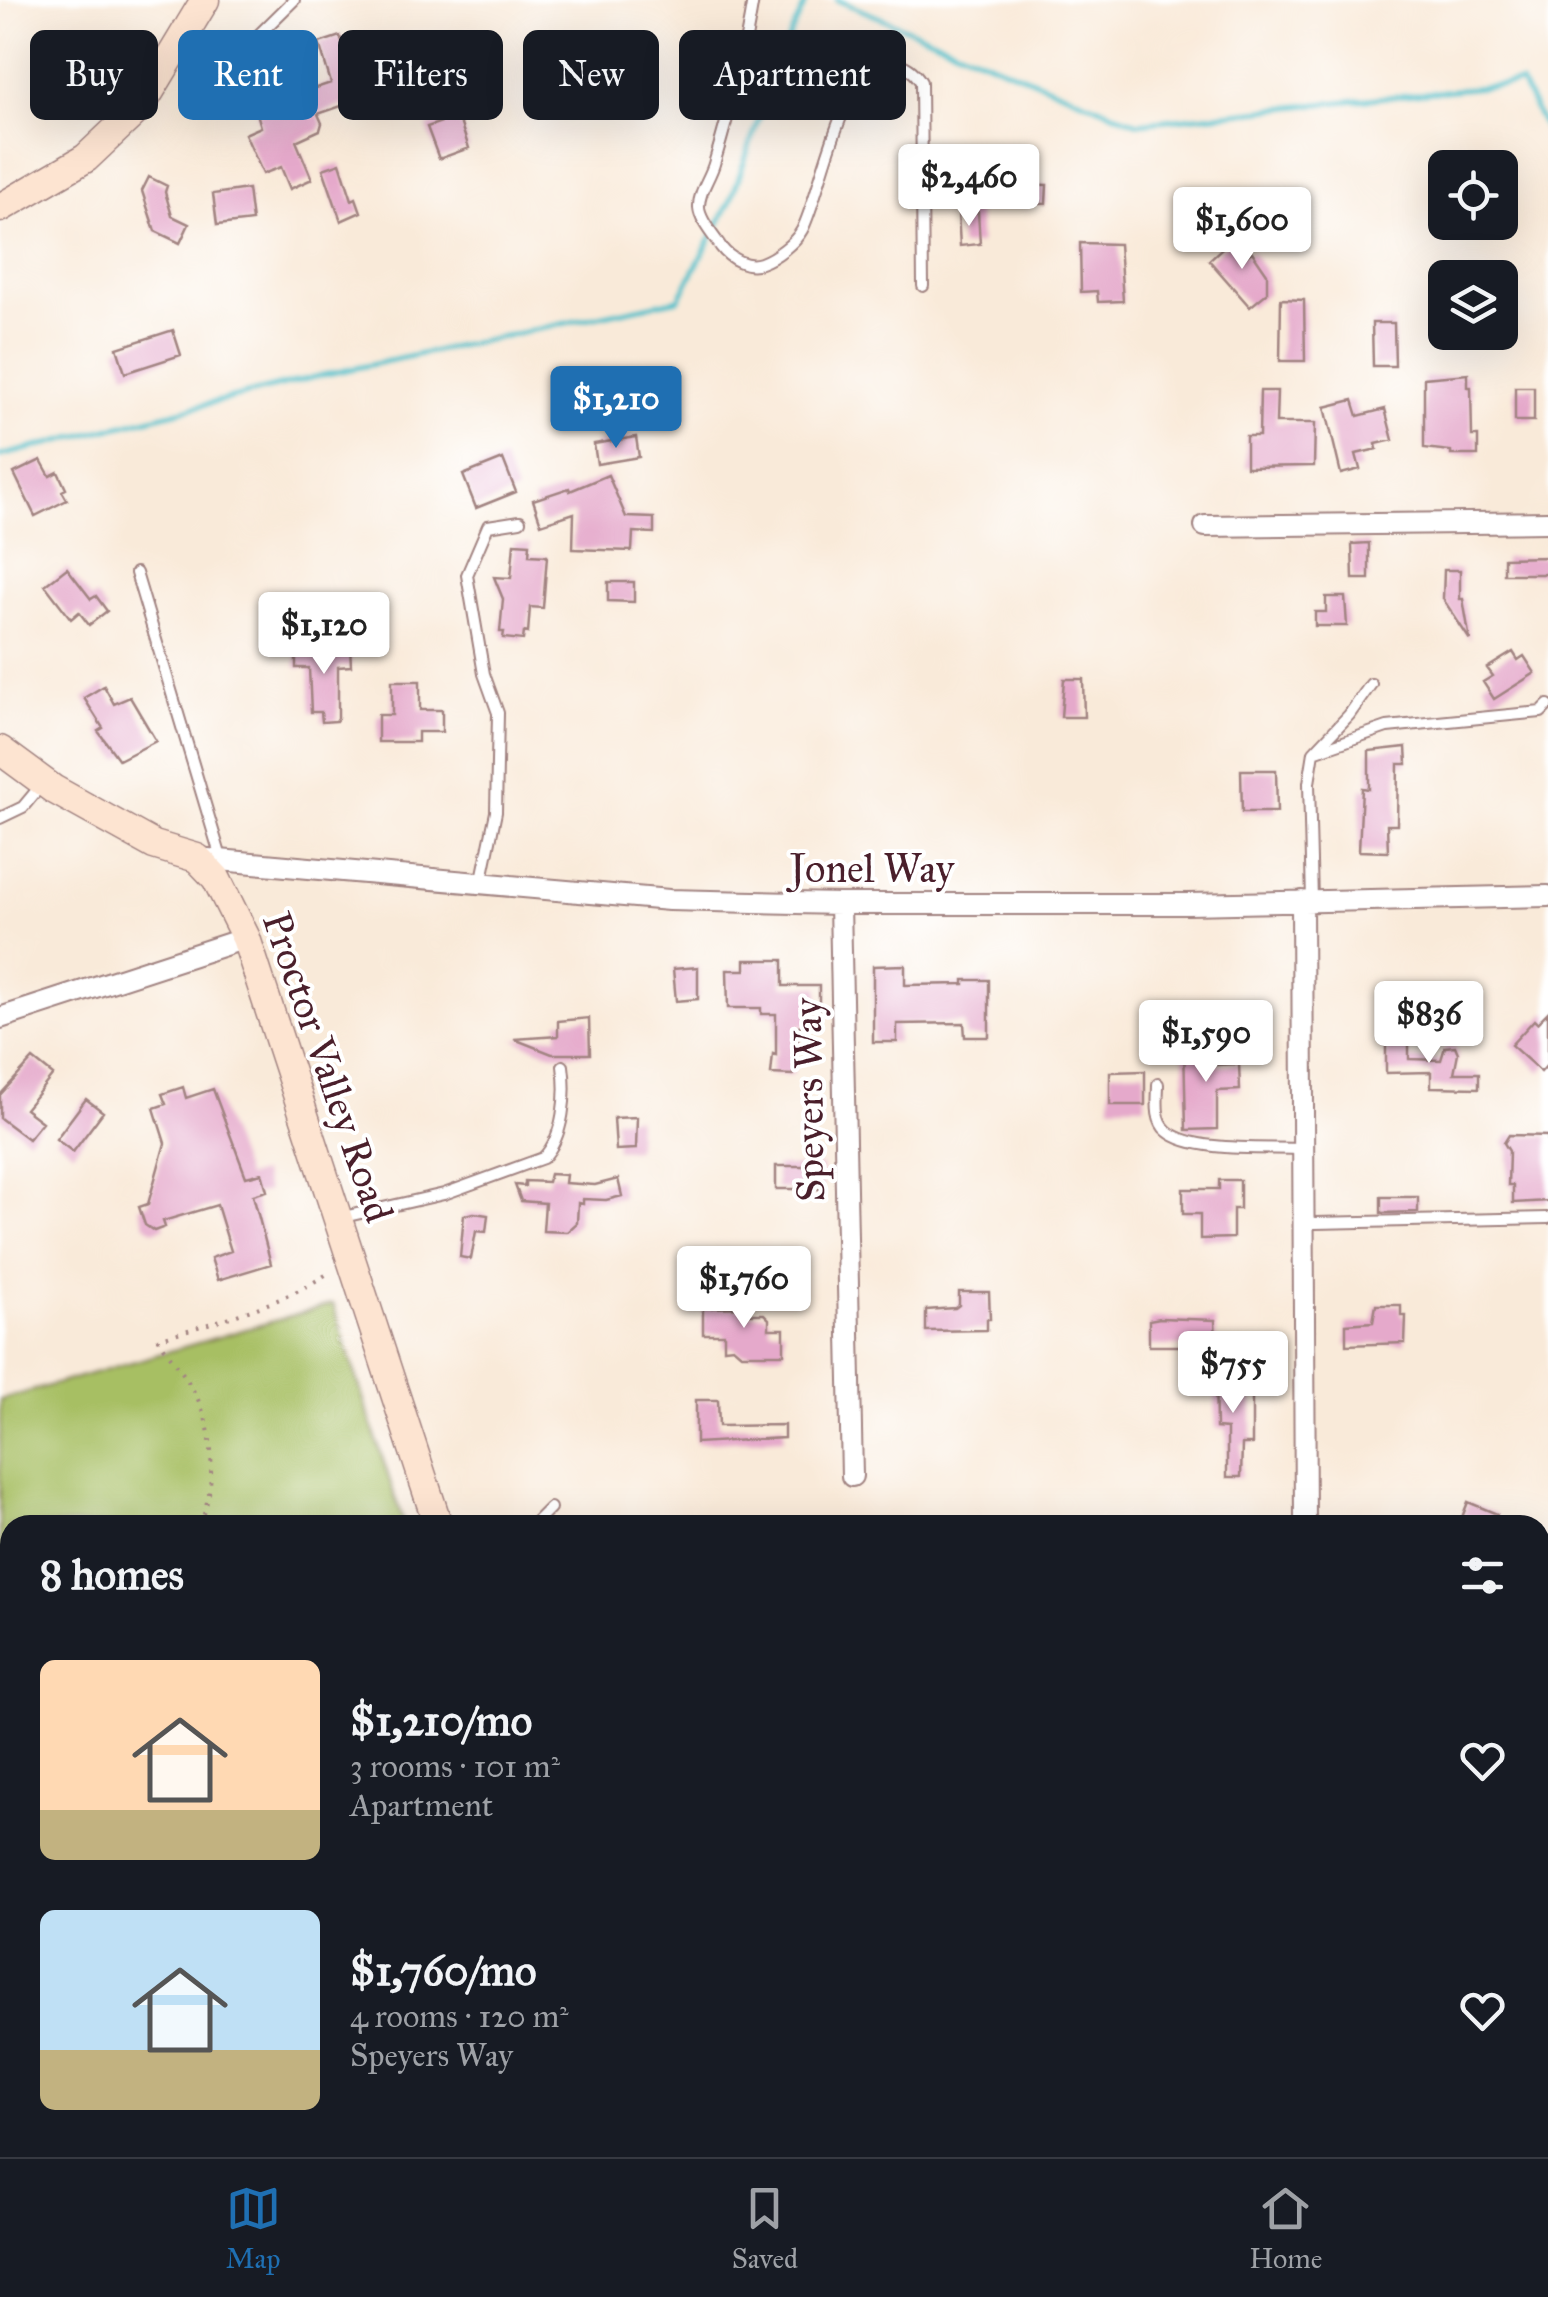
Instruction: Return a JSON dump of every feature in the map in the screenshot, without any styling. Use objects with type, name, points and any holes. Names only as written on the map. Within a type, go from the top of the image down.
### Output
[{"type":"street","points":[[0,208],[86,158],[141,106],[205,0]]},
{"type":"street","points":[[1206,526],[1548,522]]},
{"type":"street","points":[[0,750],[44,782],[154,845],[210,860]]},
{"type":"street","name":"Jonel Way","points":[[210,860],[669,900],[840,904],[1548,896]]},
{"type":"street","name":"Proctor Valley Road","points":[[210,860],[246,938],[435,1515]]},
{"type":"street","points":[[1306,1515],[1303,1149],[1307,901]]},
{"type":"street","name":"Speyers Way","points":[[840,904],[852,1476]]},
{"type":"street","points":[[0,1018],[246,938]]},
{"type":"lane","points":[[264,30],[294,0]]},
{"type":"lane","points":[[754,0],[713,168],[700,200],[702,219],[738,261],[756,265],[773,257],[800,234],[848,98],[861,75],[882,62],[893,62],[915,72],[921,82],[922,286]]},
{"type":"lane","points":[[481,885],[496,812],[498,713],[484,674],[467,575],[488,526],[520,521]]},
{"type":"lane","points":[[136,572],[210,860]]},
{"type":"lane","points":[[1307,901],[1309,784],[1314,752],[1350,715],[1371,684]]},
{"type":"lane","points":[[1314,752],[1387,727],[1541,712],[1548,705]]},
{"type":"lane","points":[[0,818],[22,807],[44,782]]},
{"type":"lane","points":[[338,1218],[444,1194],[544,1158],[560,1132],[563,1066]]},
{"type":"lane","points":[[1158,1084],[1160,1122],[1167,1131],[1184,1139],[1201,1144],[1303,1149]]},
{"type":"lane","points":[[1304,1221],[1548,1218]]},
{"type":"lane","points":[[543,1515],[550,1508]]},
{"type":"path","points":[[205,1515],[210,1486],[208,1417],[195,1389],[158,1339],[310,1286],[350,1257]]},
{"type":"green space","points":[[333,1304],[401,1515],[0,1515],[0,1400]]},
{"type":"building","points":[[338,37],[338,107],[318,114],[318,87],[331,83],[319,43]]},
{"type":"building","points":[[318,114],[320,130],[296,141],[312,179],[290,189],[281,167],[263,174],[245,134],[261,127],[259,120],[318,120]]},
{"type":"building","points":[[459,120],[469,148],[439,159],[427,127]]},
{"type":"building","points":[[340,163],[352,200],[356,198],[361,212],[341,221],[323,169]]},
{"type":"building","points":[[149,177],[167,186],[172,216],[189,224],[180,243],[155,231],[142,191]]},
{"type":"building","points":[[1011,184],[1047,185],[1046,204],[1010,203]]},
{"type":"building","points":[[248,189],[252,221],[217,225],[213,194]]},
{"type":"building","points":[[978,212],[980,244],[960,246],[958,213]]},
{"type":"building","points":[[1232,239],[1246,256],[1252,252],[1267,274],[1267,293],[1250,307],[1209,260]]},
{"type":"building","points":[[1080,243],[1119,244],[1123,301],[1098,302],[1097,291],[1081,292]]},
{"type":"building","points":[[1281,299],[1304,300],[1305,361],[1280,361]]},
{"type":"building","points":[[1372,323],[1394,323],[1395,366],[1373,366]]},
{"type":"building","points":[[173,330],[181,355],[125,373],[117,348]]},
{"type":"building","points":[[1468,374],[1472,436],[1478,436],[1478,455],[1451,455],[1451,451],[1424,448],[1424,378]]},
{"type":"building","points":[[1515,387],[1534,387],[1534,421],[1515,421]]},
{"type":"building","points":[[1260,391],[1277,391],[1276,423],[1315,423],[1314,466],[1246,467],[1246,436],[1259,436]]},
{"type":"building","points":[[1353,400],[1358,416],[1385,409],[1393,440],[1356,454],[1360,469],[1341,474],[1325,407]]},
{"type":"building","points":[[636,437],[639,457],[597,464],[594,444]]},
{"type":"building","points":[[503,459],[516,492],[476,508],[463,475]]},
{"type":"building","points":[[41,460],[50,476],[58,472],[67,500],[35,516],[14,473]]},
{"type":"building","points":[[608,475],[626,517],[654,518],[654,533],[633,532],[632,551],[573,549],[574,513],[541,524],[533,500],[569,488],[570,491]]},
{"type":"building","points":[[514,543],[530,544],[529,555],[547,556],[543,608],[530,607],[528,633],[524,632],[523,640],[503,638],[504,632],[500,632],[503,599],[494,577],[511,578]]},
{"type":"building","points":[[1369,543],[1369,579],[1353,579],[1352,544]]},
{"type":"building","points":[[1548,557],[1548,574],[1504,574],[1504,558]]},
{"type":"building","points":[[67,568],[91,599],[96,596],[107,611],[89,625],[79,612],[71,619],[45,585]]},
{"type":"building","points":[[1444,570],[1460,570],[1460,599],[1470,640],[1443,599]]},
{"type":"building","points":[[608,582],[634,582],[634,602],[608,601]]},
{"type":"building","points":[[1326,597],[1345,597],[1347,626],[1315,626],[1315,612],[1326,612]]},
{"type":"building","points":[[350,646],[351,666],[338,667],[338,718],[322,722],[321,712],[311,712],[309,668],[296,668],[296,649]]},
{"type":"building","points":[[1513,652],[1518,660],[1524,656],[1535,673],[1494,699],[1483,682],[1493,676],[1487,668]]},
{"type":"building","points":[[1064,679],[1083,679],[1084,717],[1061,717]]},
{"type":"building","points":[[392,681],[420,681],[420,710],[442,710],[442,732],[418,732],[418,742],[378,742],[378,715],[392,715]]},
{"type":"building","points":[[104,686],[114,704],[130,697],[156,741],[119,760],[98,731],[103,728],[84,698]]},
{"type":"building","points":[[1406,747],[1407,764],[1398,764],[1397,825],[1387,825],[1388,852],[1359,851],[1362,788],[1369,789],[1369,751]]},
{"type":"building","points":[[1241,770],[1276,770],[1277,812],[1242,812]]},
{"type":"building","points":[[745,960],[783,960],[783,986],[819,986],[819,1025],[798,1026],[793,1075],[771,1074],[773,1054],[776,1055],[776,1014],[761,1014],[761,1008],[728,1008],[727,970],[745,970]]},
{"type":"building","points":[[905,965],[905,985],[989,980],[989,1037],[965,1037],[964,1023],[897,1024],[897,1042],[873,1042],[873,966]]},
{"type":"building","points":[[698,967],[698,999],[676,1001],[673,969]]},
{"type":"building","points":[[1548,1012],[1548,1064],[1541,1072],[1511,1045],[1534,1020],[1537,1023]]},
{"type":"building","points":[[589,1018],[590,1054],[552,1054],[514,1039],[558,1036],[558,1021]]},
{"type":"building","points":[[1386,1040],[1409,1040],[1409,1059],[1441,1060],[1445,1047],[1455,1046],[1458,1053],[1454,1073],[1479,1073],[1479,1088],[1431,1087],[1431,1072],[1386,1073]]},
{"type":"building","points":[[1216,1043],[1217,1065],[1239,1064],[1240,1090],[1217,1091],[1217,1129],[1186,1130],[1184,1044]]},
{"type":"building","points":[[33,1059],[53,1075],[25,1109],[42,1122],[28,1139],[0,1118],[0,1095]]},
{"type":"building","points":[[1145,1071],[1145,1105],[1110,1105],[1110,1072]]},
{"type":"building","points":[[183,1087],[186,1098],[213,1089],[246,1177],[262,1173],[267,1191],[253,1195],[271,1264],[218,1280],[211,1258],[231,1251],[217,1205],[163,1221],[165,1227],[154,1231],[145,1225],[139,1207],[148,1204],[165,1143],[154,1108],[166,1104],[162,1094]]},
{"type":"building","points":[[86,1099],[103,1112],[73,1152],[56,1139]]},
{"type":"building","points":[[637,1117],[636,1149],[616,1150],[614,1118]]},
{"type":"building","points":[[1509,1135],[1548,1136],[1548,1201],[1513,1203],[1513,1185],[1508,1185],[1509,1151],[1504,1143]]},
{"type":"building","points":[[776,1166],[822,1166],[822,1189],[776,1189]]},
{"type":"building","points":[[550,1174],[566,1175],[565,1183],[595,1185],[618,1179],[622,1196],[583,1199],[583,1204],[578,1203],[577,1223],[567,1232],[543,1231],[545,1203],[521,1201],[515,1185],[525,1186],[525,1181],[548,1182]]},
{"type":"building","points":[[1219,1180],[1240,1180],[1240,1209],[1233,1209],[1233,1238],[1200,1239],[1200,1214],[1183,1214],[1183,1189],[1219,1189]]},
{"type":"building","points":[[1381,1197],[1418,1197],[1418,1212],[1381,1213]]},
{"type":"building","points":[[464,1215],[488,1215],[486,1232],[476,1231],[471,1259],[460,1257]]},
{"type":"building","points":[[959,1292],[989,1292],[987,1330],[926,1331],[926,1310],[955,1308],[959,1305]]},
{"type":"building","points":[[1376,1305],[1401,1305],[1401,1316],[1406,1316],[1405,1343],[1346,1345],[1346,1324],[1373,1322]]},
{"type":"building","points":[[746,1307],[746,1314],[764,1314],[769,1319],[769,1329],[784,1329],[784,1354],[741,1354],[733,1347],[724,1348],[724,1334],[703,1334],[703,1308]]},
{"type":"building","points":[[1149,1320],[1215,1320],[1216,1346],[1149,1346]]},
{"type":"building","points":[[1215,1369],[1243,1369],[1243,1397],[1252,1397],[1252,1444],[1242,1444],[1241,1477],[1227,1477],[1227,1429],[1216,1428]]},
{"type":"building","points":[[696,1400],[718,1400],[719,1426],[784,1425],[784,1438],[696,1443]]},
{"type":"building","points":[[1468,1502],[1497,1514],[1497,1515],[1463,1515]]},
{"type":"waterway","points":[[0,456],[323,375],[679,299],[731,200],[779,60],[807,0]]},
{"type":"waterway","points":[[837,0],[1138,123],[1521,83],[1548,135]]}]
